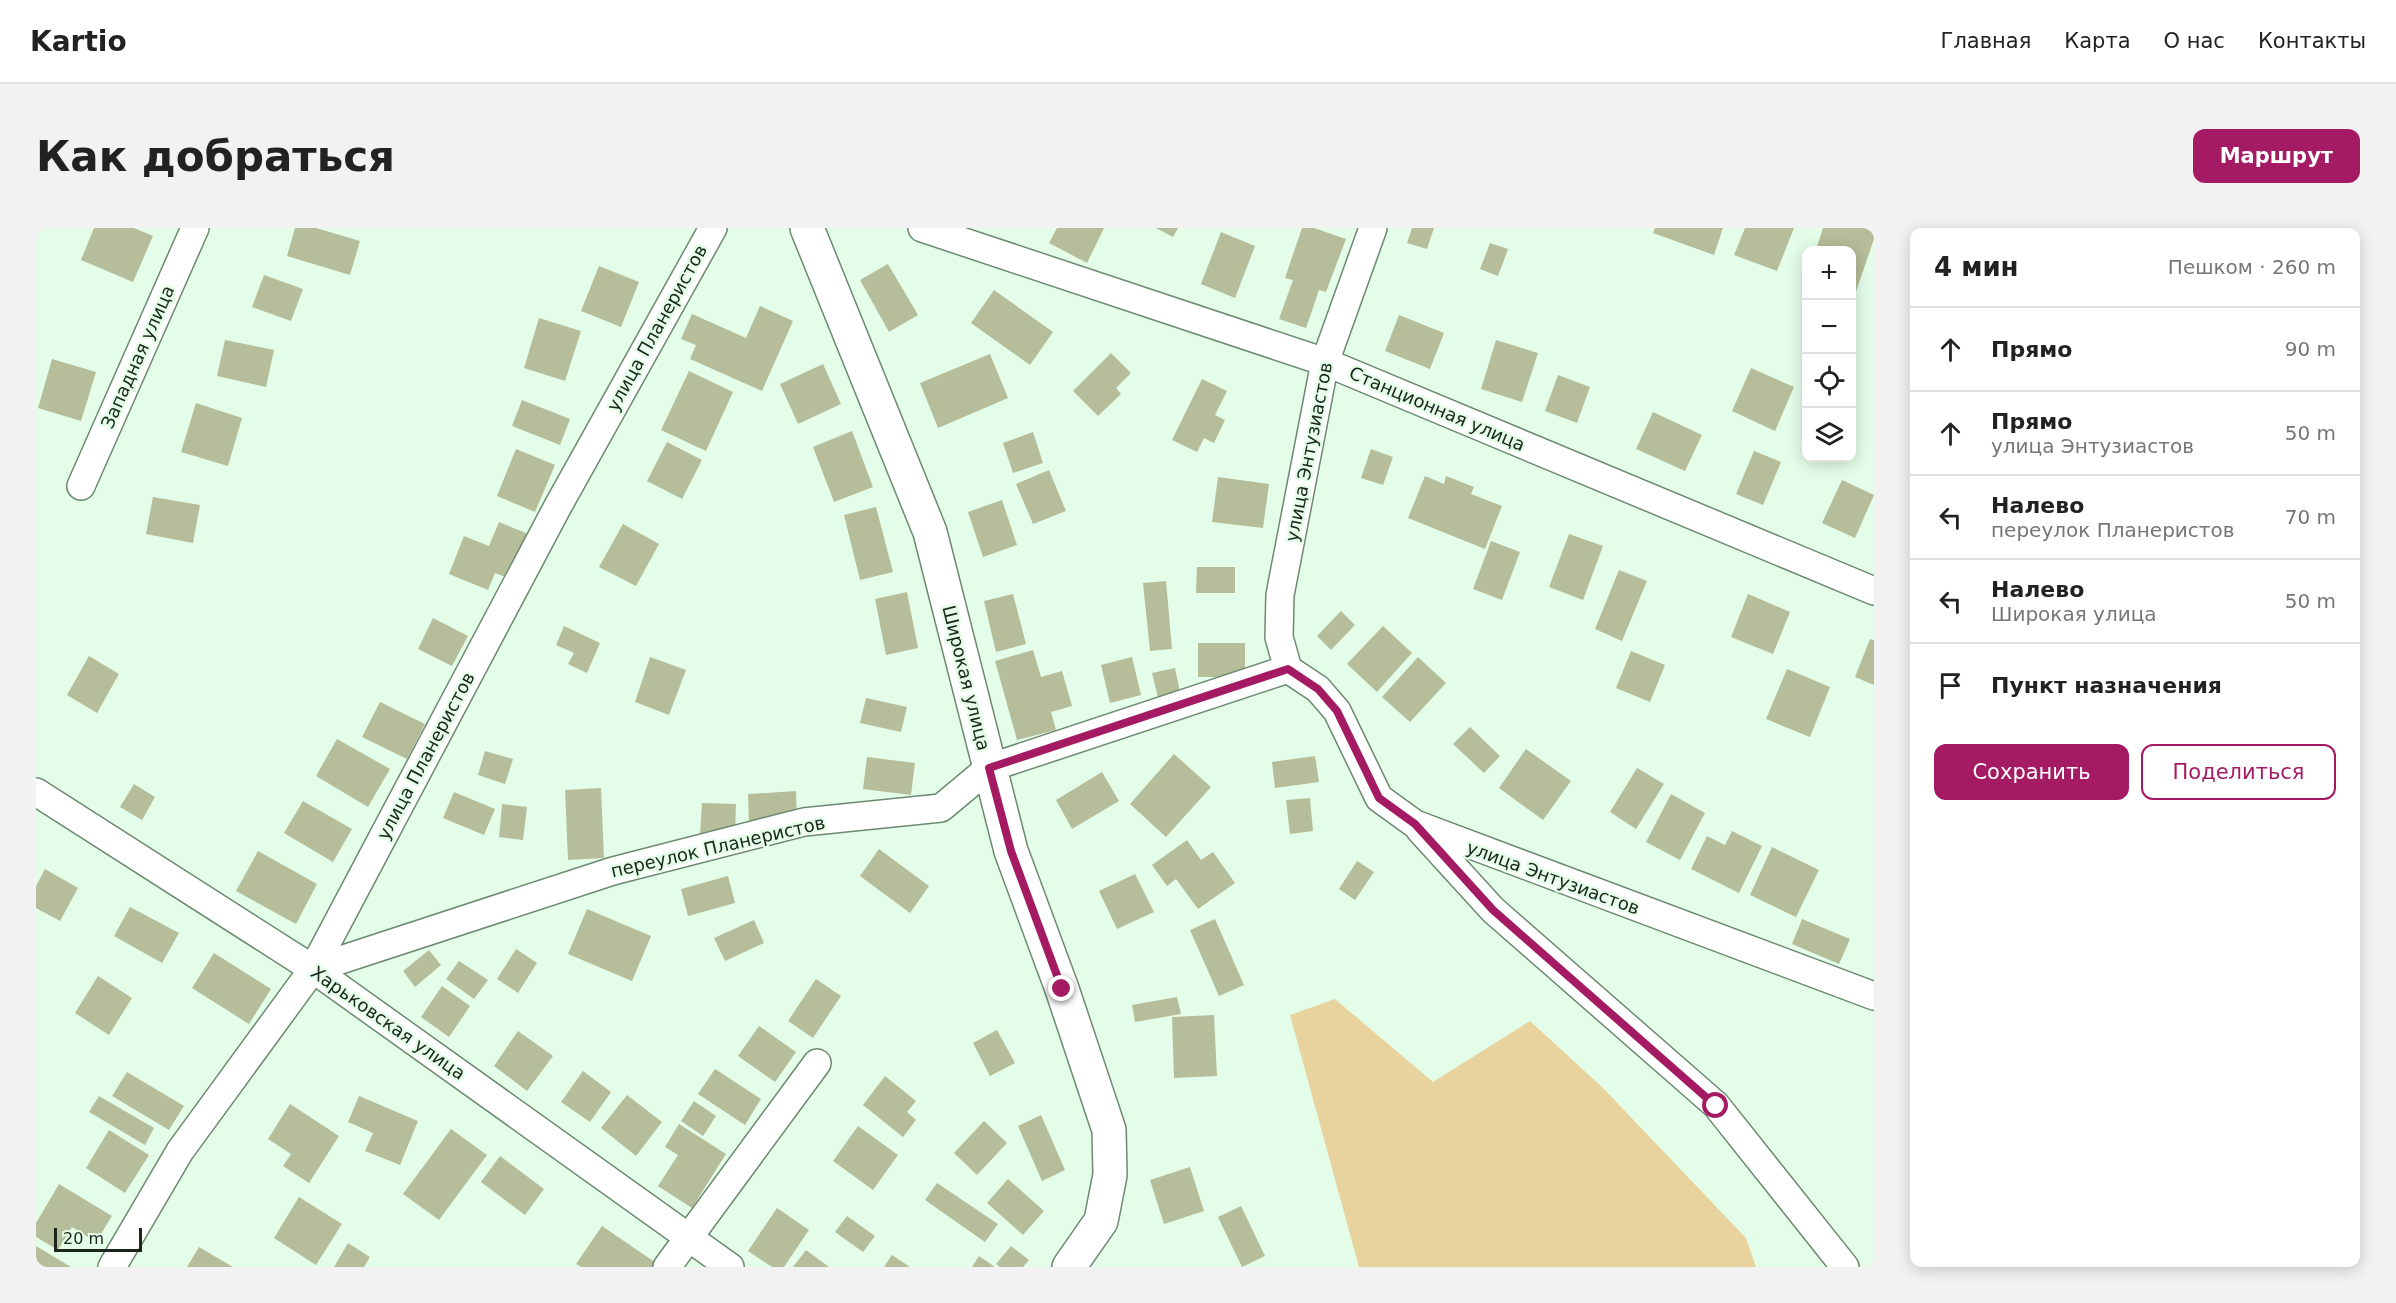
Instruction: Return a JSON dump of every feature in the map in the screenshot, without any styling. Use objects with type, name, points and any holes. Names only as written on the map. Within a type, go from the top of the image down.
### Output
[{"type":"street","name":"Западная улица","points":[[81,486],[195,228]]},
{"type":"street","name":"улица Планеристов","points":[[112,1267],[180,1151],[313,969],[558,506],[713,228]]},
{"type":"street","name":"Широкая улица","points":[[807,228],[930,532],[1011,851],[1062,989],[1109,1130],[1110,1175],[1101,1221],[1069,1267]]},
{"type":"street","name":"Станционная улица","points":[[922,228],[1325,362],[1874,591]]},
{"type":"street","name":"улица Энтузиастов","points":[[1373,228],[1325,362],[1280,595],[1279,637],[1288,669],[1318,689],[1337,711],[1379,798],[1415,824],[1874,996]]},
{"type":"street","name":"переулок Планеристов","points":[[313,969],[613,871],[804,822],[941,808],[989,768],[1288,669]]},
{"type":"street","name":"Харьковская улица","points":[[36,792],[313,969],[730,1267]]},
{"type":"street","points":[[1415,824],[1493,910],[1716,1106],[1845,1267]]},
{"type":"street","points":[[667,1267],[817,1064]]},
{"type":"shaded area","points":[[1335,999],[1433,1082],[1530,1021],[1602,1087],[1746,1238],[1756,1267],[1359,1267],[1290,1015]]},
{"type":"building","points":[[94,228],[134,228],[153,236],[133,282],[81,260]]},
{"type":"building","points":[[295,228],[316,228],[360,241],[350,275],[287,256]]},
{"type":"building","points":[[1057,228],[1104,228],[1087,263],[1049,243]]},
{"type":"building","points":[[1156,228],[1178,228],[1173,237]]},
{"type":"building","points":[[1302,228],[1314,228],[1346,239],[1326,292],[1319,290],[1306,328],[1279,319],[1293,280],[1285,278]]},
{"type":"building","points":[[1412,228],[1434,228],[1427,249],[1407,243]]},
{"type":"building","points":[[1655,228],[1723,228],[1714,255],[1653,233]]},
{"type":"building","points":[[1745,228],[1794,228],[1777,271],[1734,255]]},
{"type":"building","points":[[1823,228],[1874,228],[1874,239],[1856,291],[1856,246],[1817,246]]},
{"type":"building","points":[[1221,232],[1255,246],[1235,298],[1201,284]]},
{"type":"building","points":[[1490,243],[1508,249],[1498,276],[1480,269]]},
{"type":"building","points":[[888,264],[918,315],[889,332],[860,280]]},
{"type":"building","points":[[599,266],[639,282],[621,327],[581,311]]},
{"type":"building","points":[[264,275],[303,289],[291,321],[252,307]]},
{"type":"building","points":[[994,290],[1053,332],[1030,365],[971,323]]},
{"type":"building","points":[[760,306],[793,321],[762,391],[690,359],[696,345],[681,339],[692,314],[746,338]]},
{"type":"building","points":[[1399,315],[1444,333],[1430,369],[1385,351]]},
{"type":"building","points":[[539,318],[581,331],[565,381],[524,368]]},
{"type":"building","points":[[225,340],[274,350],[266,387],[217,376]]},
{"type":"building","points":[[1496,340],[1538,353],[1522,402],[1481,389]]},
{"type":"building","points":[[1111,353],[1131,373],[1116,388],[1121,394],[1098,416],[1073,391]]},
{"type":"building","points":[[990,354],[1008,398],[938,428],[920,383]]},
{"type":"building","points":[[52,359],[96,372],[81,421],[38,408]]},
{"type":"building","points":[[823,364],[841,404],[798,424],[780,384]]},
{"type":"building","points":[[1751,368],[1794,387],[1775,431],[1732,411]]},
{"type":"building","points":[[689,371],[733,392],[706,451],[661,430]]},
{"type":"building","points":[[1558,375],[1590,387],[1577,423],[1545,411]]},
{"type":"building","points":[[1202,379],[1227,391],[1215,415],[1225,420],[1214,443],[1204,438],[1197,452],[1172,440]]},
{"type":"building","points":[[522,400],[570,419],[560,445],[512,426]]},
{"type":"building","points":[[196,403],[242,418],[228,466],[181,452]]},
{"type":"building","points":[[1653,412],[1702,435],[1685,471],[1636,449]]},
{"type":"building","points":[[852,431],[873,487],[834,502],[813,447]]},
{"type":"building","points":[[1033,432],[1043,463],[1013,473],[1003,443]]},
{"type":"building","points":[[667,442],[702,460],[682,499],[647,481]]},
{"type":"building","points":[[516,449],[555,465],[535,512],[497,496]]},
{"type":"building","points":[[1371,449],[1393,457],[1383,485],[1361,478]]},
{"type":"building","points":[[1754,451],[1781,462],[1763,505],[1736,494]]},
{"type":"building","points":[[1049,470],[1066,511],[1033,524],[1016,484]]},
{"type":"building","points":[[1425,476],[1444,484],[1446,476],[1474,487],[1471,494],[1502,506],[1485,549],[1408,518]]},
{"type":"building","points":[[1218,477],[1269,484],[1263,528],[1212,522]]},
{"type":"building","points":[[1842,480],[1874,495],[1855,538],[1822,523]]},
{"type":"building","points":[[153,497],[200,505],[193,543],[146,534]]},
{"type":"building","points":[[1002,500],[1017,545],[983,557],[968,512]]},
{"type":"building","points":[[876,507],[893,572],[860,580],[844,515]]},
{"type":"building","points":[[499,522],[531,535],[513,580],[495,573],[488,590],[449,574],[464,536],[489,546]]},
{"type":"building","points":[[623,524],[659,544],[636,586],[599,567]]},
{"type":"building","points":[[1569,534],[1603,546],[1583,600],[1549,587]]},
{"type":"building","points":[[1491,541],[1520,552],[1502,600],[1473,589]]},
{"type":"building","points":[[1197,567],[1235,567],[1235,593],[1196,593]]},
{"type":"building","points":[[1619,570],[1647,581],[1622,641],[1595,629]]},
{"type":"building","points":[[1166,581],[1172,649],[1150,651],[1143,583]]},
{"type":"building","points":[[907,592],[918,648],[886,655],[875,599]]},
{"type":"building","points":[[1013,594],[1026,644],[996,652],[984,601]]},
{"type":"building","points":[[1748,594],[1790,612],[1773,654],[1731,637]]},
{"type":"building","points":[[1341,611],[1355,625],[1331,650],[1317,636]]},
{"type":"building","points":[[433,618],[468,636],[452,666],[418,649]]},
{"type":"building","points":[[564,626],[600,643],[587,673],[568,664],[574,653],[556,645]]},
{"type":"building","points":[[1383,626],[1412,653],[1377,692],[1347,664]]},
{"type":"building","points":[[1870,639],[1874,640],[1874,685],[1855,677]]},
{"type":"building","points":[[1198,643],[1245,643],[1245,677],[1198,677]]},
{"type":"building","points":[[1033,650],[1041,677],[1062,671],[1072,706],[1051,712],[1056,730],[1017,740],[995,661]]},
{"type":"building","points":[[1631,651],[1665,665],[1650,702],[1616,688]]},
{"type":"building","points":[[89,656],[119,674],[97,713],[67,695]]},
{"type":"building","points":[[650,657],[686,670],[669,715],[635,702]]},
{"type":"building","points":[[1132,657],[1141,695],[1110,703],[1101,665]]},
{"type":"building","points":[[1418,657],[1446,683],[1410,722],[1382,697]]},
{"type":"building","points":[[1175,668],[1181,697],[1159,702],[1152,673]]},
{"type":"building","points":[[1787,669],[1830,687],[1810,737],[1766,719]]},
{"type":"building","points":[[866,698],[907,707],[901,732],[860,723]]},
{"type":"building","points":[[380,702],[425,724],[407,759],[362,737]]},
{"type":"building","points":[[1470,727],[1500,756],[1484,773],[1453,744]]},
{"type":"building","points":[[337,739],[390,769],[368,807],[316,776]]},
{"type":"building","points":[[1526,749],[1571,781],[1543,820],[1499,788]]},
{"type":"building","points":[[485,751],[513,759],[505,784],[478,775]]},
{"type":"building","points":[[1174,754],[1211,787],[1166,837],[1130,804]]},
{"type":"building","points":[[1315,756],[1319,782],[1275,788],[1272,762]]},
{"type":"building","points":[[867,757],[915,763],[911,795],[863,789]]},
{"type":"building","points":[[1637,768],[1664,784],[1636,829],[1610,812]]},
{"type":"building","points":[[1102,772],[1119,801],[1072,829],[1056,800]]},
{"type":"building","points":[[134,784],[155,797],[142,820],[120,807]]},
{"type":"building","points":[[601,788],[604,858],[568,860],[565,790]]},
{"type":"building","points":[[796,791],[797,822],[749,825],[748,794]]},
{"type":"building","points":[[454,792],[495,809],[484,835],[443,818]]},
{"type":"building","points":[[1671,794],[1705,813],[1680,860],[1646,842]]},
{"type":"building","points":[[1310,798],[1313,831],[1290,834],[1286,800]]},
{"type":"building","points":[[303,801],[352,829],[333,862],[284,833]]},
{"type":"building","points":[[702,803],[736,804],[735,837],[700,835]]},
{"type":"building","points":[[502,804],[527,807],[523,840],[499,837]]},
{"type":"building","points":[[1732,831],[1762,846],[1739,893],[1691,869],[1707,836],[1725,845]]},
{"type":"building","points":[[1187,840],[1201,860],[1213,852],[1235,883],[1198,909],[1176,879],[1167,886],[1152,865]]},
{"type":"building","points":[[1772,847],[1819,870],[1796,917],[1750,895]]},
{"type":"building","points":[[879,849],[929,886],[910,913],[860,876]]},
{"type":"building","points":[[258,851],[317,884],[296,924],[236,891]]},
{"type":"building","points":[[1357,861],[1374,872],[1355,900],[1339,889]]},
{"type":"building","points":[[45,869],[78,888],[60,921],[36,908],[36,886]]},
{"type":"building","points":[[1135,874],[1154,912],[1117,929],[1099,891]]},
{"type":"building","points":[[728,876],[735,903],[688,916],[681,889]]},
{"type":"building","points":[[130,907],[179,933],[162,963],[114,936]]},
{"type":"building","points":[[587,909],[651,936],[632,981],[568,954]]},
{"type":"building","points":[[1215,919],[1244,985],[1219,996],[1190,930]]},
{"type":"building","points":[[1802,919],[1850,939],[1839,964],[1792,944]]},
{"type":"building","points":[[754,920],[764,943],[725,961],[714,938]]},
{"type":"building","points":[[516,949],[537,963],[518,993],[497,979]]},
{"type":"building","points":[[429,950],[441,965],[415,987],[403,971]]},
{"type":"building","points":[[214,953],[271,989],[249,1024],[192,988]]},
{"type":"building","points":[[459,961],[488,980],[474,999],[446,979]]},
{"type":"building","points":[[98,976],[132,998],[109,1035],[75,1013]]},
{"type":"building","points":[[816,979],[841,996],[813,1038],[788,1021]]},
{"type":"building","points":[[442,986],[470,1006],[449,1037],[421,1017]]},
{"type":"building","points":[[1177,997],[1181,1014],[1135,1022],[1132,1005]]},
{"type":"building","points":[[1214,1015],[1217,1076],[1174,1078],[1172,1017]]},
{"type":"building","points":[[759,1026],[796,1052],[775,1082],[738,1056]]},
{"type":"building","points":[[997,1030],[1015,1063],[990,1076],[973,1043]]},
{"type":"building","points":[[518,1031],[553,1056],[527,1091],[494,1066]]},
{"type":"building","points":[[715,1069],[761,1099],[745,1125],[698,1094]]},
{"type":"building","points":[[583,1071],[611,1092],[590,1122],[561,1102]]},
{"type":"building","points":[[127,1072],[184,1106],[169,1130],[112,1096]]},
{"type":"building","points":[[885,1076],[916,1101],[907,1112],[916,1120],[903,1137],[863,1105]]},
{"type":"building","points":[[627,1095],[662,1122],[636,1156],[601,1128]]},
{"type":"building","points":[[99,1096],[154,1128],[145,1145],[89,1112]]},
{"type":"building","points":[[359,1096],[418,1121],[400,1165],[365,1151],[373,1133],[348,1122]]},
{"type":"building","points":[[694,1101],[716,1116],[703,1136],[681,1121]]},
{"type":"building","points":[[290,1104],[339,1136],[309,1183],[283,1166],[291,1154],[268,1139]]},
{"type":"building","points":[[1041,1115],[1065,1170],[1042,1181],[1018,1126]]},
{"type":"building","points":[[984,1121],[1007,1143],[977,1175],[954,1153]]},
{"type":"building","points":[[679,1124],[726,1154],[692,1208],[658,1186],[678,1155],[665,1147]]},
{"type":"building","points":[[858,1126],[898,1155],[873,1190],[833,1161]]},
{"type":"building","points":[[451,1129],[487,1155],[439,1220],[403,1194]]},
{"type":"building","points":[[109,1130],[149,1155],[125,1193],[86,1168]]},
{"type":"building","points":[[500,1156],[544,1189],[525,1215],[481,1182]]},
{"type":"building","points":[[1190,1167],[1204,1211],[1164,1224],[1150,1180]]},
{"type":"building","points":[[1008,1179],[1044,1211],[1023,1235],[987,1203]]},
{"type":"building","points":[[937,1183],[998,1224],[985,1242],[925,1200]]},
{"type":"building","points":[[59,1184],[112,1216],[96,1242],[72,1227],[58,1250],[36,1237],[36,1223]]},
{"type":"building","points":[[299,1197],[342,1224],[316,1265],[274,1238]]},
{"type":"building","points":[[1241,1206],[1265,1256],[1242,1267],[1218,1217]]},
{"type":"building","points":[[777,1208],[809,1230],[784,1267],[772,1267],[748,1251]]},
{"type":"building","points":[[847,1216],[875,1236],[863,1252],[835,1232]]},
{"type":"building","points":[[602,1226],[662,1267],[581,1267],[576,1264]]},
{"type":"building","points":[[348,1243],[370,1257],[364,1267],[334,1267]]},
{"type":"building","points":[[36,1246],[71,1267],[36,1267]]},
{"type":"building","points":[[1011,1246],[1029,1260],[1023,1267],[1000,1267],[996,1264]]},
{"type":"building","points":[[199,1247],[233,1267],[187,1267]]},
{"type":"building","points":[[806,1250],[829,1267],[793,1267]]},
{"type":"building","points":[[892,1255],[910,1267],[884,1267]]},
{"type":"building","points":[[979,1256],[995,1267],[972,1267]]},
{"type":"route","points":[[1062,989],[1011,851],[989,768],[1288,669],[1301,680],[1318,689],[1337,711],[1379,798],[1415,824],[1493,910],[1716,1106]]}]
